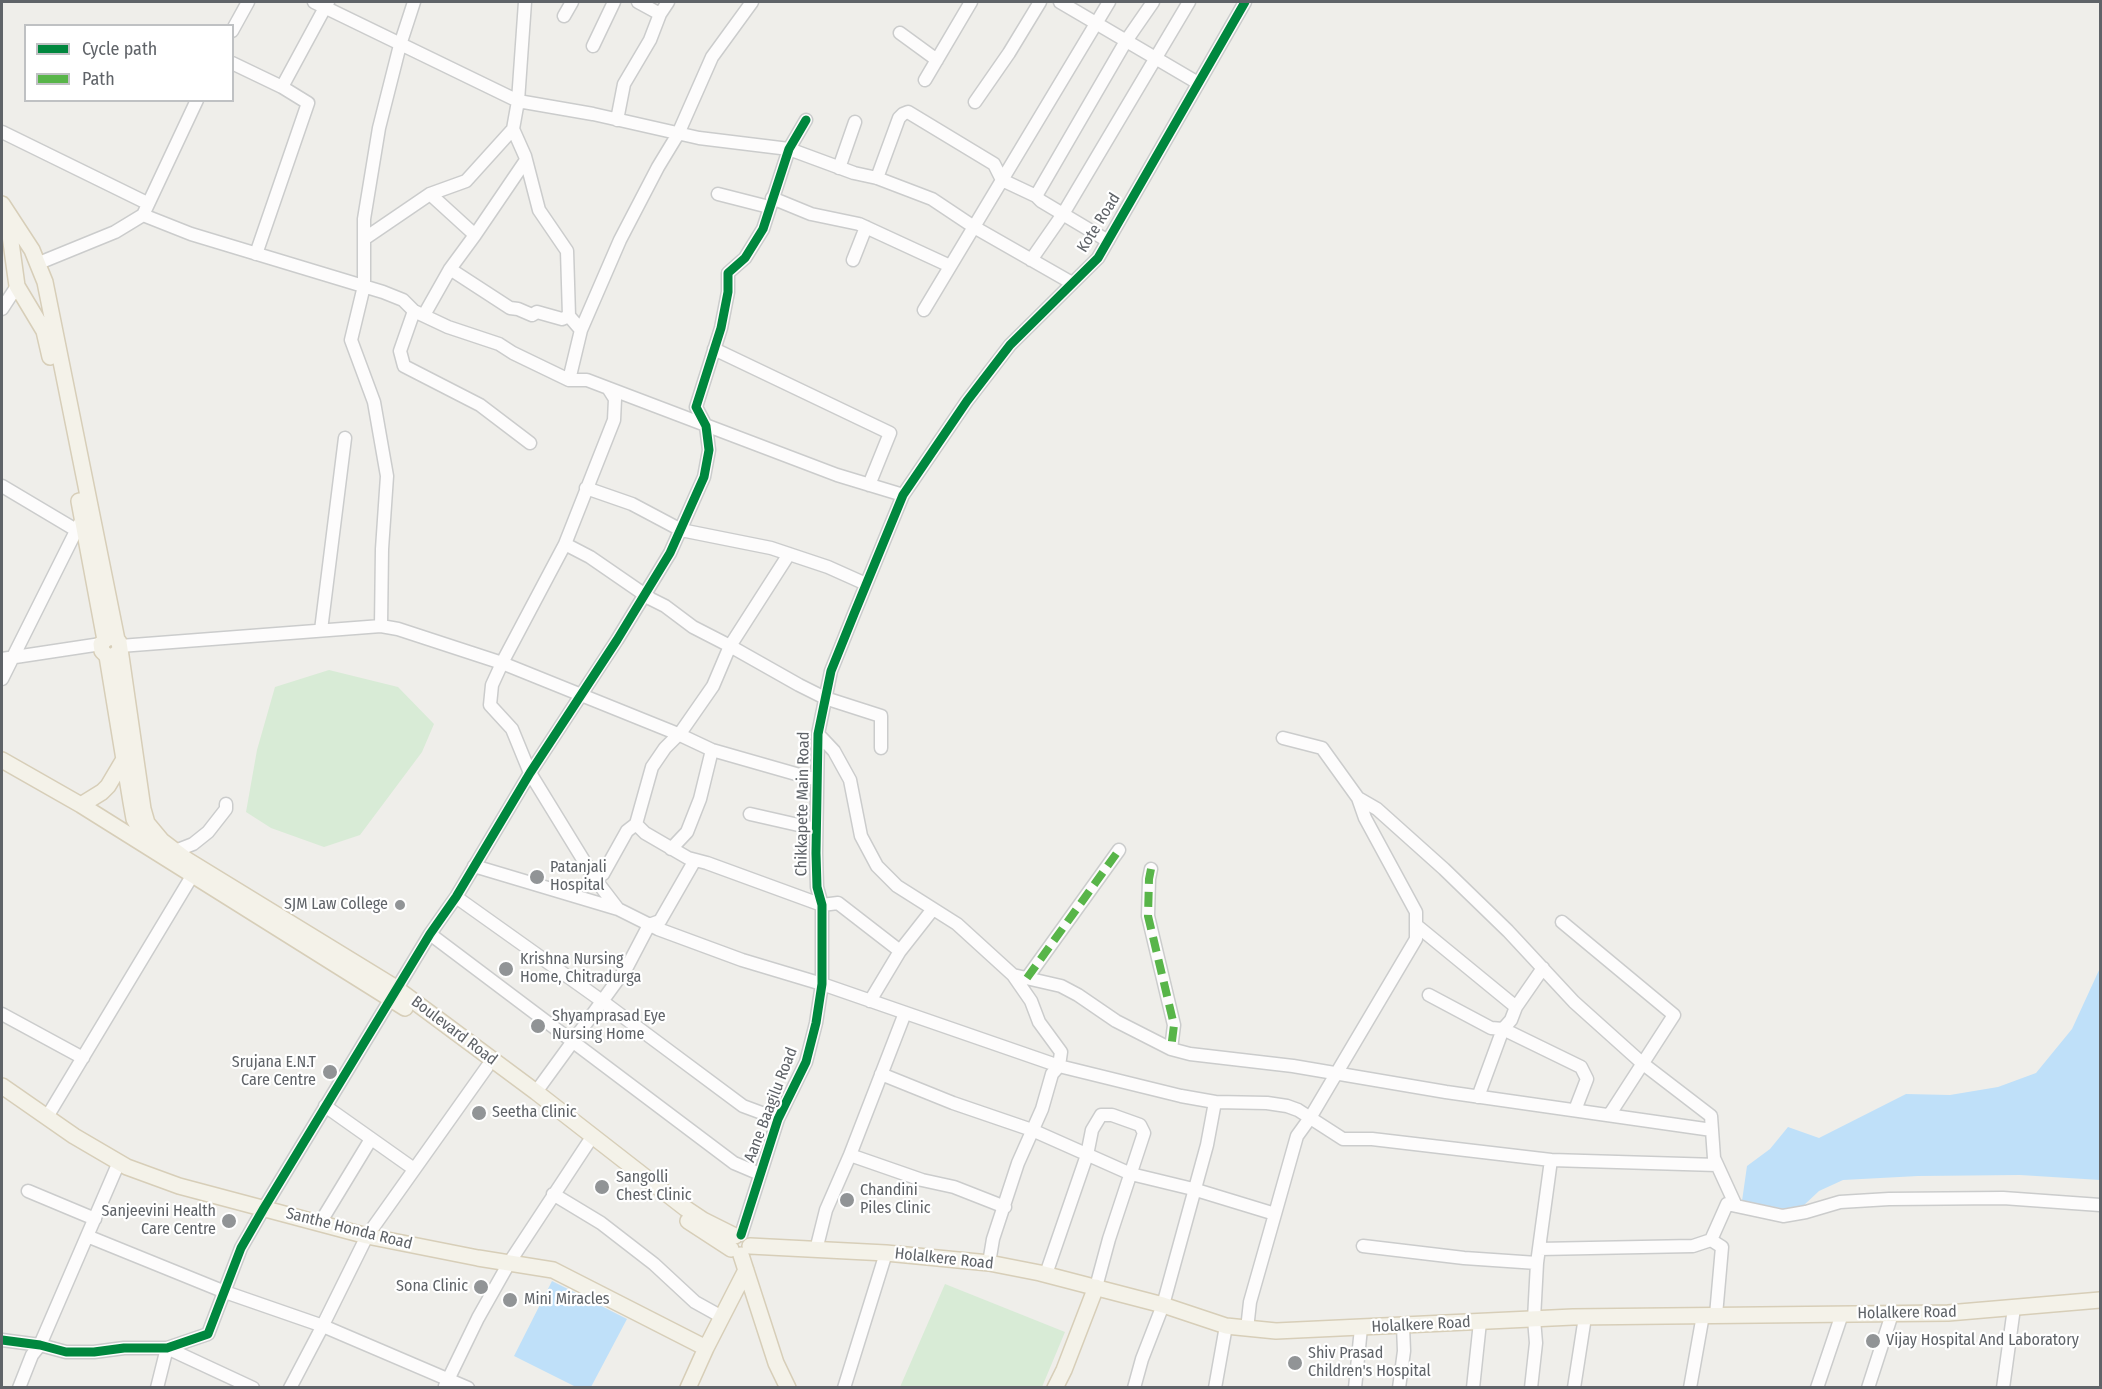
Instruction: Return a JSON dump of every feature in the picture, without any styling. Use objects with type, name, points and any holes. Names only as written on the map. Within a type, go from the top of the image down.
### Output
[{"type":"main road","points":[[2,204],[36,256],[45,282],[84,521]]},
{"type":"main road","points":[[2,223],[10,235],[17,286],[44,332],[47,342],[112,646],[143,809],[147,823],[166,851]]},
{"type":"main road","points":[[12,258],[21,248],[36,256]]},
{"type":"main road","points":[[33,314],[41,318],[51,309]]},
{"type":"main road","points":[[112,646],[124,759],[134,819],[140,831],[166,851]]},
{"type":"main road","points":[[81,805],[102,792],[124,759]]},
{"type":"main road","points":[[2,760],[166,851]]},
{"type":"main road","name":"Boulevard Road","points":[[166,851],[192,876],[394,993],[696,1227],[741,1248]]},
{"type":"main road","name":"Boulevard Road","points":[[166,851],[394,993],[536,1092],[685,1208],[741,1248]]},
{"type":"main road","name":"Santhe Honda Road","points":[[2,1086],[119,1162],[179,1186],[367,1236],[540,1267],[560,1273],[706,1348]]},
{"type":"main road","points":[[688,1388],[722,1317],[741,1248]]},
{"type":"main road","points":[[741,1248],[776,1363],[788,1388]]},
{"type":"main road","name":"Holalkere Road","points":[[741,1248],[886,1253],[988,1263],[1046,1274],[1096,1287],[1226,1326],[1276,1331],[1585,1317],[1948,1313],[2100,1300]]},
{"type":"main road","points":[[1055,1388],[1096,1287]]},
{"type":"street","points":[[234,28],[248,2]]},
{"type":"street","points":[[381,626],[382,549],[387,476],[374,402],[351,340],[364,286],[364,219],[379,128],[400,45],[414,2]]},
{"type":"street","points":[[364,239],[430,194],[466,181],[513,129],[518,101],[525,2]]},
{"type":"street","points":[[564,16],[572,2]]},
{"type":"street","points":[[593,46],[614,2]]},
{"type":"street","points":[[638,2],[660,14]]},
{"type":"street","points":[[617,120],[624,84],[650,40],[660,14],[668,2]]},
{"type":"street","points":[[569,380],[581,330],[620,240],[678,134],[712,57],[752,2]]},
{"type":"street","points":[[925,80],[971,2]]},
{"type":"street","points":[[975,102],[1009,53],[1040,2]]},
{"type":"street","points":[[1060,2],[1198,83]]},
{"type":"street","points":[[924,310],[1109,2]]},
{"type":"street","points":[[1036,196],[1126,41],[1153,2]]},
{"type":"street","points":[[1031,260],[1063,214],[1189,2]]},
{"type":"street","name":"Kote Road","points":[[903,495],[967,401],[1011,345],[1098,258],[1245,2]]},
{"type":"street","points":[[282,87],[323,3],[400,45],[518,101],[699,138],[789,149],[839,168],[877,178],[932,199],[1072,283]]},
{"type":"street","points":[[900,33],[937,60]]},
{"type":"street","points":[[234,64],[282,87],[308,103],[256,254]]},
{"type":"street","points":[[36,256],[115,232],[142,215],[196,102]]},
{"type":"street","points":[[877,178],[899,118],[908,112],[994,164],[1002,180],[1036,196],[1108,241]]},
{"type":"street","points":[[2,1340],[40,1345],[66,1352],[94,1352],[124,1348],[167,1348],[208,1334],[242,1248],[264,1208],[430,934],[456,897],[530,773],[670,554],[704,477],[709,450],[706,426],[696,407],[721,328],[728,292],[728,273],[745,258],[763,229],[789,149],[806,120]]},
{"type":"street","points":[[839,168],[855,122]]},
{"type":"street","points":[[513,129],[526,160],[539,210],[567,250],[569,316],[581,330]]},
{"type":"street","points":[[2,132],[147,203]]},
{"type":"street","points":[[526,160],[419,313],[400,351],[404,366],[480,405],[530,443]]},
{"type":"street","points":[[430,194],[475,235]]},
{"type":"street","points":[[718,194],[771,202],[811,214],[859,224],[950,267]]},
{"type":"street","points":[[142,215],[191,234],[403,300],[419,313],[448,327],[499,344],[513,354],[569,380],[587,380],[706,426],[869,485],[903,495]]},
{"type":"street","points":[[853,260],[866,227]]},
{"type":"street","points":[[450,269],[510,308],[532,315],[537,312],[562,319],[569,316]]},
{"type":"street","points":[[2,309],[17,286]]},
{"type":"street","points":[[714,349],[890,433],[869,485]]},
{"type":"street","points":[[608,388],[615,399],[614,420],[565,544],[528,609],[492,684],[490,705],[512,729],[530,773],[595,879],[618,909]]},
{"type":"street","points":[[321,630],[345,438]]},
{"type":"street","points":[[2,486],[84,521],[7,659],[2,679]]},
{"type":"street","points":[[586,488],[632,504],[681,530],[771,548],[828,567],[866,584]]},
{"type":"street","name":"Chikkapete Main Road","points":[[822,984],[822,905],[817,887],[816,829],[818,734],[831,672],[903,495]]},
{"type":"street","points":[[565,544],[590,557],[693,627],[799,686],[825,698],[881,716],[881,748]]},
{"type":"street","points":[[595,879],[603,874],[627,831],[636,824],[652,767],[664,748],[678,734],[713,686],[730,646],[789,554]]},
{"type":"street","points":[[7,659],[112,646],[381,626],[398,629],[502,663],[678,734],[711,750],[817,780]]},
{"type":"street","points":[[818,734],[834,751],[850,780],[861,836],[877,866],[897,886],[957,924],[1013,975],[1031,1001],[1039,1022],[1061,1052],[1059,1066],[1052,1074],[1042,1109],[1018,1163],[993,1239],[988,1263]]},
{"type":"street","points":[[1247,1329],[1250,1302],[1298,1136],[1416,939],[1416,912],[1365,818],[1358,798],[1323,748],[1283,738]]},
{"type":"street","points":[[672,849],[687,832],[700,799],[711,750]]},
{"type":"street","points":[[1358,798],[1377,809],[1444,869],[1574,1002],[1642,1063],[1711,1116],[1714,1158],[1736,1206]]},
{"type":"street","points":[[166,851],[193,844],[208,832],[225,809],[226,804]]},
{"type":"street","points":[[750,814],[816,829]]},
{"type":"street","points":[[636,824],[645,833],[695,860],[822,905],[838,903],[900,951]]},
{"type":"street","points":[[1027,978],[1119,850]]},
{"type":"street","points":[[536,1092],[627,967],[649,925],[660,921],[695,860]]},
{"type":"street","points":[[474,866],[618,909],[649,925],[742,960],[822,984],[1059,1066],[1215,1102],[1267,1103],[1287,1106],[1343,1139],[1372,1139],[1551,1160],[1717,1165]]},
{"type":"street","points":[[1151,869],[1148,916],[1174,1025],[1171,1049]]},
{"type":"street","points":[[47,1117],[192,876]]},
{"type":"street","points":[[456,897],[602,1001],[743,1106],[778,1119]]},
{"type":"street","points":[[870,1001],[900,951],[933,909]]},
{"type":"street","points":[[1562,922],[1674,1015],[1610,1114]]},
{"type":"street","points":[[1416,925],[1516,1008]]},
{"type":"street","points":[[430,934],[734,1163],[760,1174]]},
{"type":"street","points":[[1478,1097],[1503,1029],[1543,968]]},
{"type":"street","points":[[1013,975],[1061,986],[1116,1021],[1171,1049],[1190,1054],[1293,1066],[1478,1097],[1712,1130]]},
{"type":"street","name":"Aane Baagilu Road","points":[[741,1248],[760,1174],[778,1119],[806,1062],[816,1023],[822,984]]},
{"type":"street","points":[[1429,995],[1491,1028],[1503,1029],[1581,1067],[1587,1078],[1575,1110]]},
{"type":"street","points":[[816,1250],[826,1210],[850,1155],[905,1013]]},
{"type":"street","points":[[2,1014],[83,1058]]},
{"type":"street","points":[[290,1388],[367,1236],[487,1067]]},
{"type":"street","points":[[881,1074],[953,1103],[1032,1130],[1131,1174],[1193,1189],[1275,1214]]},
{"type":"street","points":[[1134,1388],[1162,1305],[1207,1145],[1215,1102]]},
{"type":"street","points":[[326,1106],[414,1168]]},
{"type":"street","points":[[1046,1274],[1087,1155],[1092,1130],[1101,1116],[1112,1115],[1140,1125],[1144,1137],[1109,1239],[1096,1287]]},
{"type":"street","points":[[320,1223],[371,1139]]},
{"type":"street","points":[[446,1384],[508,1263],[588,1143]]},
{"type":"street","points":[[850,1155],[922,1180],[954,1187],[1005,1207]]},
{"type":"street","points":[[1531,1388],[1536,1343],[1534,1319],[1537,1263],[1551,1160]]},
{"type":"street","points":[[19,1388],[32,1355],[40,1345],[119,1162]]},
{"type":"street","points":[[28,1191],[95,1219]]},
{"type":"street","points":[[553,1194],[601,1223],[654,1264],[695,1302],[722,1317]]},
{"type":"street","points":[[1539,1249],[1693,1246],[1711,1240],[1727,1204],[1783,1216],[1840,1202],[1889,1199],[2002,1198],[2100,1206]]},
{"type":"street","points":[[87,1236],[225,1292],[323,1326],[446,1384],[468,1388]]},
{"type":"street","points":[[1690,1388],[1710,1315],[1722,1248],[1711,1240]]},
{"type":"street","points":[[1363,1246],[1464,1258],[1537,1263]]},
{"type":"street","points":[[844,1388],[886,1253]]},
{"type":"street","points":[[2003,1388],[2013,1308]]},
{"type":"street","points":[[1817,1388],[1842,1314]]},
{"type":"street","points":[[1868,1388],[1892,1314]]},
{"type":"street","points":[[1574,1388],[1585,1317]]},
{"type":"street","points":[[1473,1388],[1480,1322]]},
{"type":"street","points":[[1215,1388],[1226,1326]]},
{"type":"street","points":[[1399,1388],[1404,1351],[1403,1326]]},
{"type":"street","points":[[1355,1388],[1361,1328]]},
{"type":"street","points":[[157,1388],[167,1348]]},
{"type":"street","points":[[167,1348],[253,1388]]},
{"type":"green space","points":[[329,670],[398,687],[434,724],[422,752],[360,835],[324,847],[271,828],[246,812],[257,750],[275,687]]},
{"type":"green space","points":[[945,1284],[1065,1332],[1042,1387],[900,1387]]},
{"type":"water","points":[[2100,968],[2100,1180],[2020,1175],[1918,1176],[1843,1180],[1819,1191],[1802,1207],[1791,1210],[1742,1201],[1747,1166],[1770,1149],[1788,1127],[1819,1138],[1906,1094],[1950,1095],[1998,1087],[2036,1073],[2072,1029]]},
{"type":"water","points":[[552,1281],[627,1319],[591,1387],[576,1387],[514,1356]]},
{"type":"marked path","points":[[1027,978],[1119,850]]},
{"type":"marked path","points":[[1151,869],[1148,916],[1174,1025],[1171,1049]]},
{"type":"cycle path","points":[[741,1235],[778,1119],[806,1062],[816,1023],[822,984],[822,905],[817,887],[816,853],[818,734],[831,671],[854,614],[903,495],[967,401],[1010,345],[1098,258],[1245,2]]},
{"type":"cycle path","points":[[2,1340],[40,1345],[66,1352],[94,1352],[124,1348],[167,1348],[208,1334],[241,1248],[264,1208],[430,934],[456,897],[530,773],[617,640],[670,553],[704,477],[709,450],[706,426],[696,407],[721,328],[728,292],[728,273],[745,258],[763,229],[789,149],[806,120]]},
{"type":"place","name":"Patanjali Hospital","points":[[537,877]]},
{"type":"place","name":"SJM Law College","points":[[400,905]]},
{"type":"place","name":"Krishna Nursing Home, Chitradurga","points":[[506,969]]},
{"type":"place","name":"Shyamprasad Eye Nursing Home","points":[[538,1026]]},
{"type":"place","name":"Srujana E.N.T Care Centre","points":[[330,1072]]},
{"type":"place","name":"Seetha Clinic","points":[[479,1113]]},
{"type":"place","name":"Sangolli Chest Clinic","points":[[602,1187]]},
{"type":"place","name":"Chandini Piles Clinic","points":[[847,1200]]},
{"type":"place","name":"Sanjeevini Health Care Centre","points":[[229,1221]]},
{"type":"place","name":"Sona Clinic","points":[[481,1287]]},
{"type":"place","name":"Mini Miracles","points":[[510,1300]]},
{"type":"place","name":"Vijay Hospital And Laboratory","points":[[1873,1341]]},
{"type":"place","name":"Shiv Prasad Children's Hospital","points":[[1295,1363]]}]
